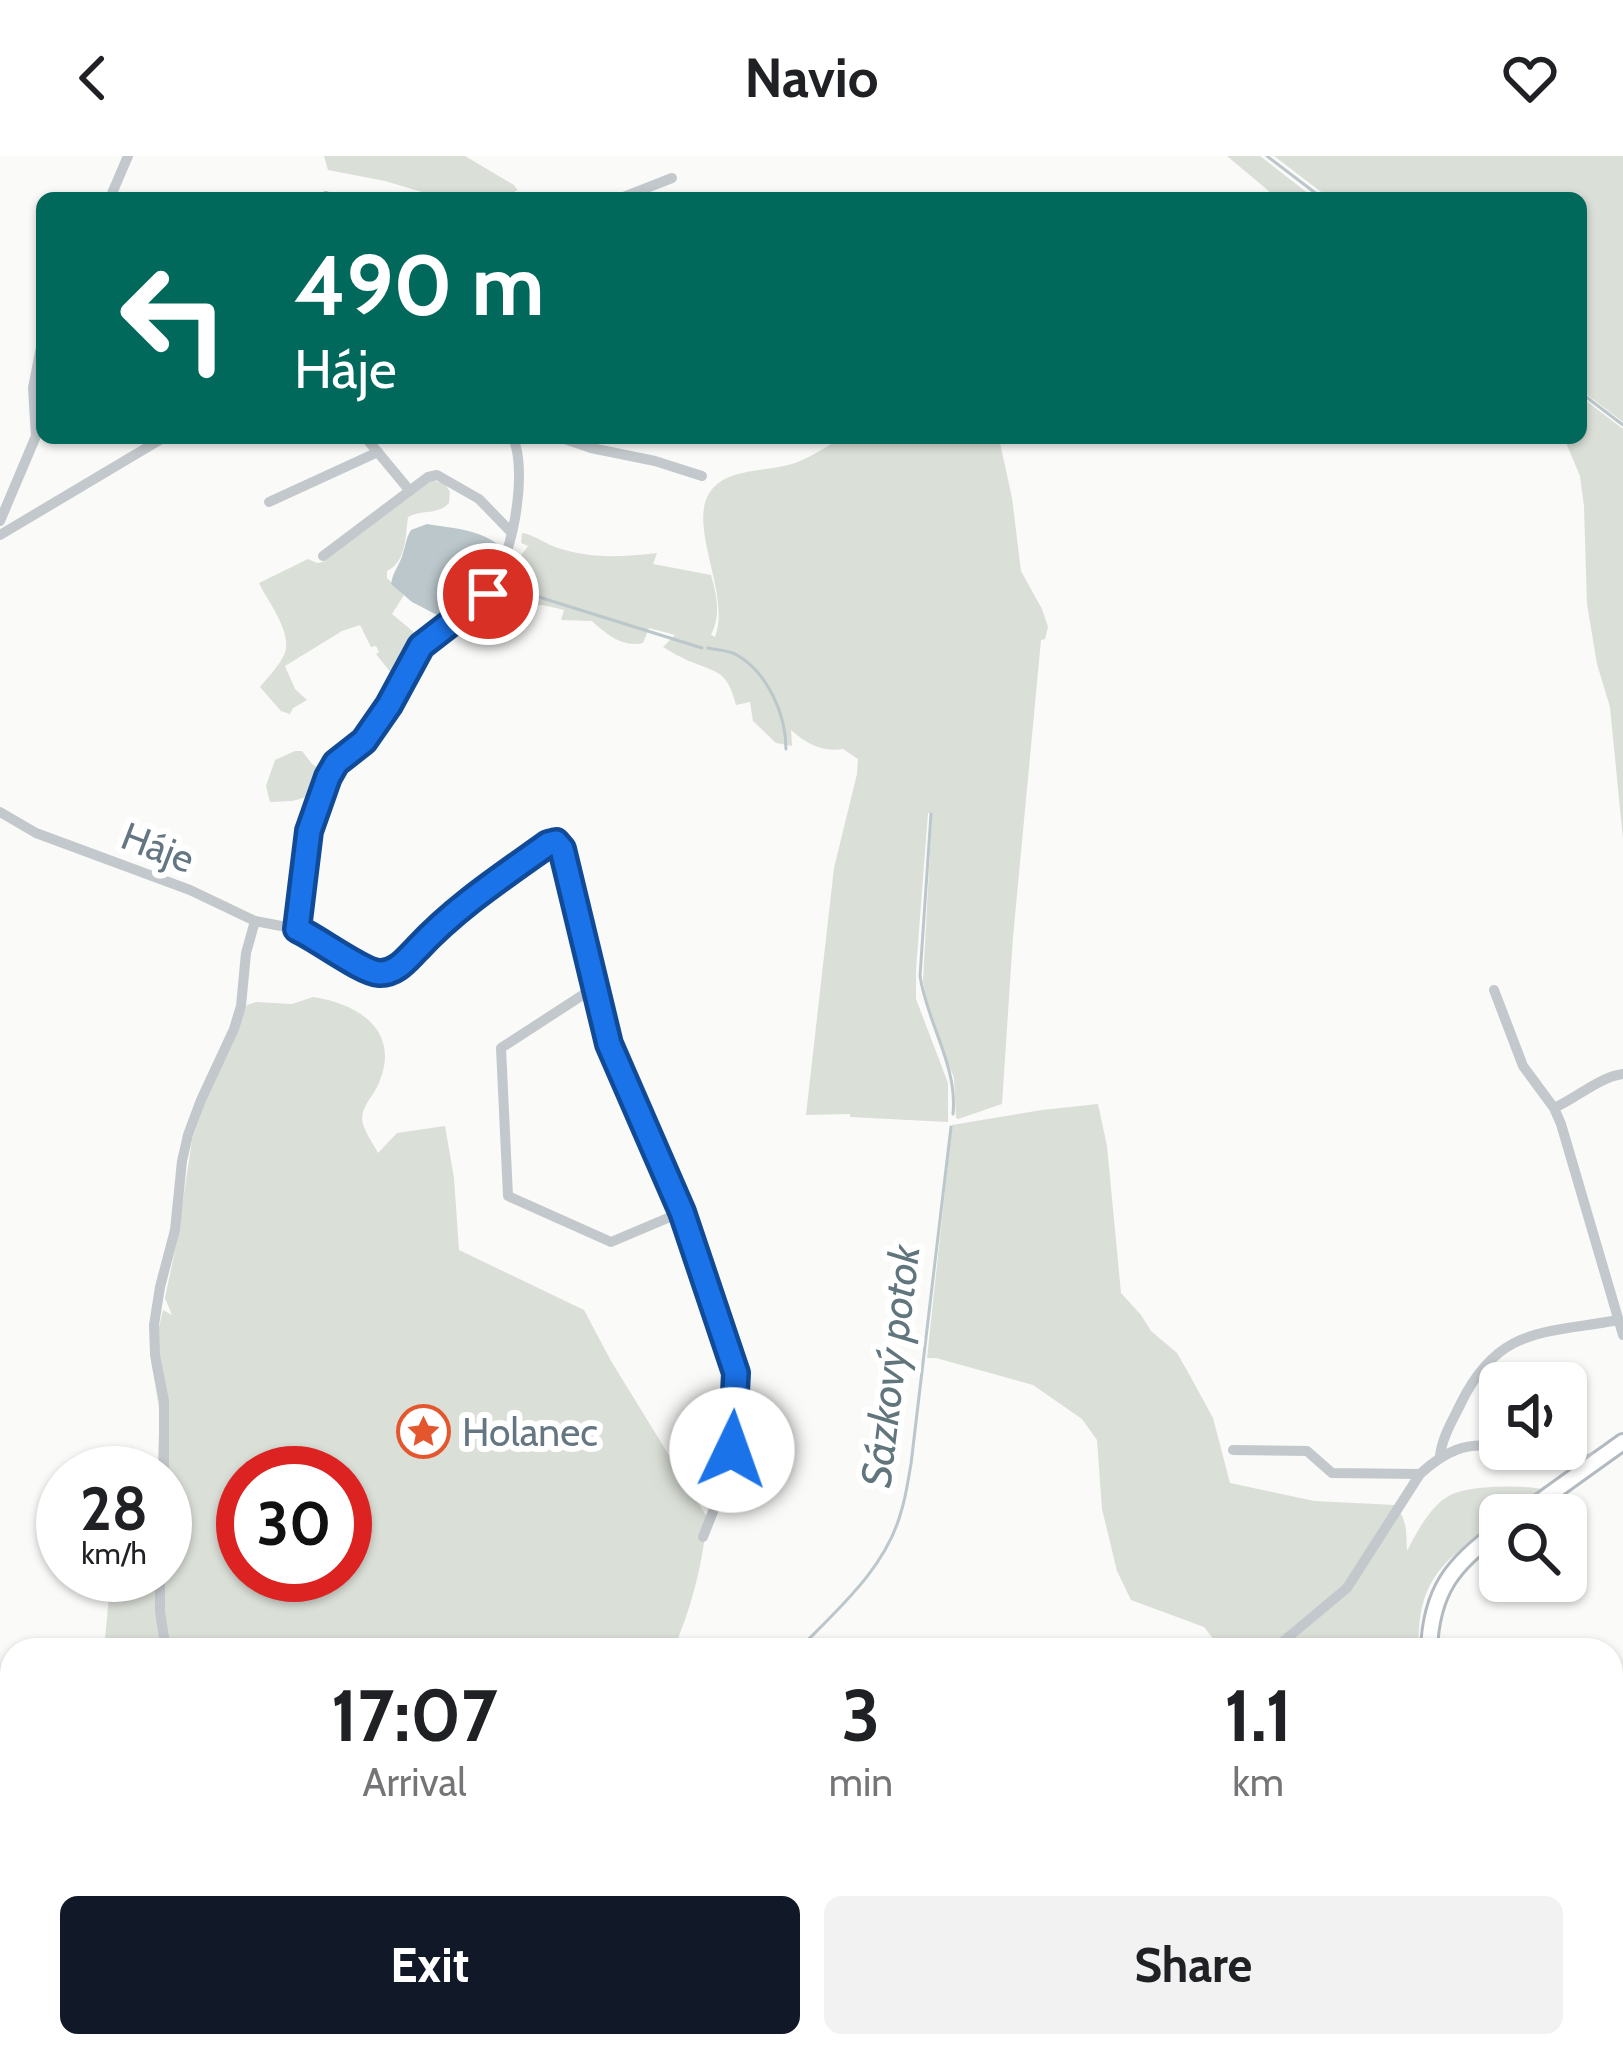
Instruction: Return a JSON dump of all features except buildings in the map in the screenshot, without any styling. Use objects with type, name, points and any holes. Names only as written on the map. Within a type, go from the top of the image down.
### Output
[{"type":"street","points":[[113,192],[128,156]]},
{"type":"street","points":[[637,192],[666,181],[665,192]]},
{"type":"street","points":[[0,521],[36,436],[36,373]]},
{"type":"street","points":[[0,536],[153,444]]},
{"type":"street","points":[[371,444],[410,491]]},
{"type":"street","points":[[297,929],[309,831],[328,777],[336,763],[364,741],[421,646],[488,594],[499,575],[512,532],[519,465],[514,444]]},
{"type":"street","points":[[577,444],[655,460],[702,476]]},
{"type":"street","points":[[619,454],[623,444]]},
{"type":"street","points":[[269,502],[378,452]]},
{"type":"street","points":[[323,556],[437,475],[479,500],[512,532]]},
{"type":"street","name":"Háje","points":[[0,812],[36,833],[190,890],[255,921],[297,929],[369,970],[386,973],[404,963],[472,897],[556,842],[562,849],[609,1044],[682,1212],[736,1373],[730,1463],[703,1537]]},
{"type":"street","points":[[164,1446],[164,1401],[154,1325],[160,1287],[175,1230],[188,1135],[241,1006],[246,953],[255,921]]},
{"type":"street","points":[[595,987],[501,1048],[508,1196],[611,1242],[682,1212]]},
{"type":"street","points":[[1494,990],[1522,1066],[1555,1108],[1623,1335]]},
{"type":"street","points":[[1555,1108],[1609,1076],[1623,1074]]},
{"type":"street","points":[[1440,1456],[1468,1390],[1497,1353],[1534,1335],[1618,1320]]},
{"type":"street","points":[[1550,1494],[1623,1442]]},
{"type":"street","points":[[1287,1638],[1347,1588],[1420,1474],[1440,1456],[1479,1445]]},
{"type":"street","points":[[1232,1450],[1307,1451],[1338,1474],[1420,1474]]},
{"type":"street","points":[[1587,1459],[1601,1458]]},
{"type":"street","points":[[1430,1638],[1432,1615],[1444,1584],[1479,1546]]},
{"type":"street","points":[[160,1602],[164,1638]]},
{"type":"shaded area","points":[[324,156],[465,156],[518,191],[422,192],[328,170]]},
{"type":"shaded area","points":[[1227,156],[1260,156],[1306,192],[1270,192]]},
{"type":"shaded area","points":[[1274,156],[1623,156],[1623,422],[1587,395],[1587,192],[1321,192]]},
{"type":"shaded area","points":[[1587,402],[1623,429],[1623,839],[1610,707],[1587,604],[1580,476],[1567,444],[1587,444]]},
{"type":"shaded area","points":[[832,444],[1000,444],[1021,571],[1048,627],[1041,640],[1002,1104],[958,1119],[954,1078],[928,1010],[923,981],[932,814],[928,813],[916,999],[948,1083],[948,1122],[806,1115],[834,868],[858,759],[843,749],[815,746],[791,730],[792,746],[776,743],[753,721],[750,702],[736,705],[720,675],[663,647],[675,635],[649,628],[643,643],[629,644],[592,621],[561,620],[564,610],[537,605],[481,606],[504,573],[513,566],[517,569],[528,546],[521,543],[522,533],[583,554],[657,553],[653,564],[711,575],[717,605],[711,635],[715,637],[719,617],[717,595],[704,527],[704,507],[711,490],[734,475],[799,461]]},
{"type":"shaded area","points":[[432,480],[445,484],[449,503],[408,517],[402,555],[387,571],[387,578],[404,595],[392,614],[422,639],[399,683],[360,625],[285,666],[295,689],[307,700],[290,714],[281,711],[260,687],[284,655],[286,638],[259,583],[308,559],[323,562]]},
{"type":"shaded area","points":[[427,524],[477,534],[502,548],[482,592],[439,616],[391,584],[411,530]]},
{"type":"shaded area","points":[[302,751],[326,772],[318,794],[270,802],[266,786],[275,760]]},
{"type":"shaded area","points":[[313,997],[361,1014],[380,1036],[385,1050],[378,1085],[362,1119],[378,1153],[397,1133],[445,1126],[459,1250],[584,1310],[707,1517],[696,1585],[678,1638],[105,1638],[108,1602],[192,1602],[192,1446],[158,1446],[160,1414],[151,1361],[163,1310],[172,1315],[165,1298],[192,1140],[247,1005],[292,1004]]},
{"type":"shaded area","points":[[1098,1104],[1107,1146],[1121,1293],[1151,1331],[1177,1353],[1213,1418],[1230,1483],[1314,1501],[1395,1505],[1404,1522],[1407,1551],[1429,1514],[1447,1497],[1479,1488],[1541,1489],[1535,1494],[1479,1494],[1479,1536],[1450,1559],[1429,1587],[1419,1638],[1213,1638],[1204,1627],[1131,1600],[1117,1571],[1102,1509],[1097,1440],[1082,1419],[1033,1385],[927,1358],[952,1125]]},
{"type":"waterway","points":[[1267,156],[1314,192]]},
{"type":"waterway","points":[[1587,398],[1623,425]]},
{"type":"waterway","name":"Sázkový potok","points":[[502,579],[542,598],[702,648]]},
{"type":"waterway","name":"Sázkový potok","points":[[708,648],[734,653],[758,672],[779,709],[786,749]]},
{"type":"waterway","name":"Sázkový potok","points":[[931,814],[920,976],[947,1062],[953,1114]]},
{"type":"waterway","name":"Sázkový potok","points":[[810,1638],[872,1569],[903,1506],[951,1127]]},
{"type":"place","name":"Holanec","points":[[423,1432]]},
{"type":"route","points":[[488,594],[421,646],[364,741],[336,763],[328,777],[309,831],[297,929],[369,970],[386,973],[404,963],[472,897],[548,844],[556,842],[562,849],[609,1044],[682,1212],[736,1373],[732,1450]]}]
